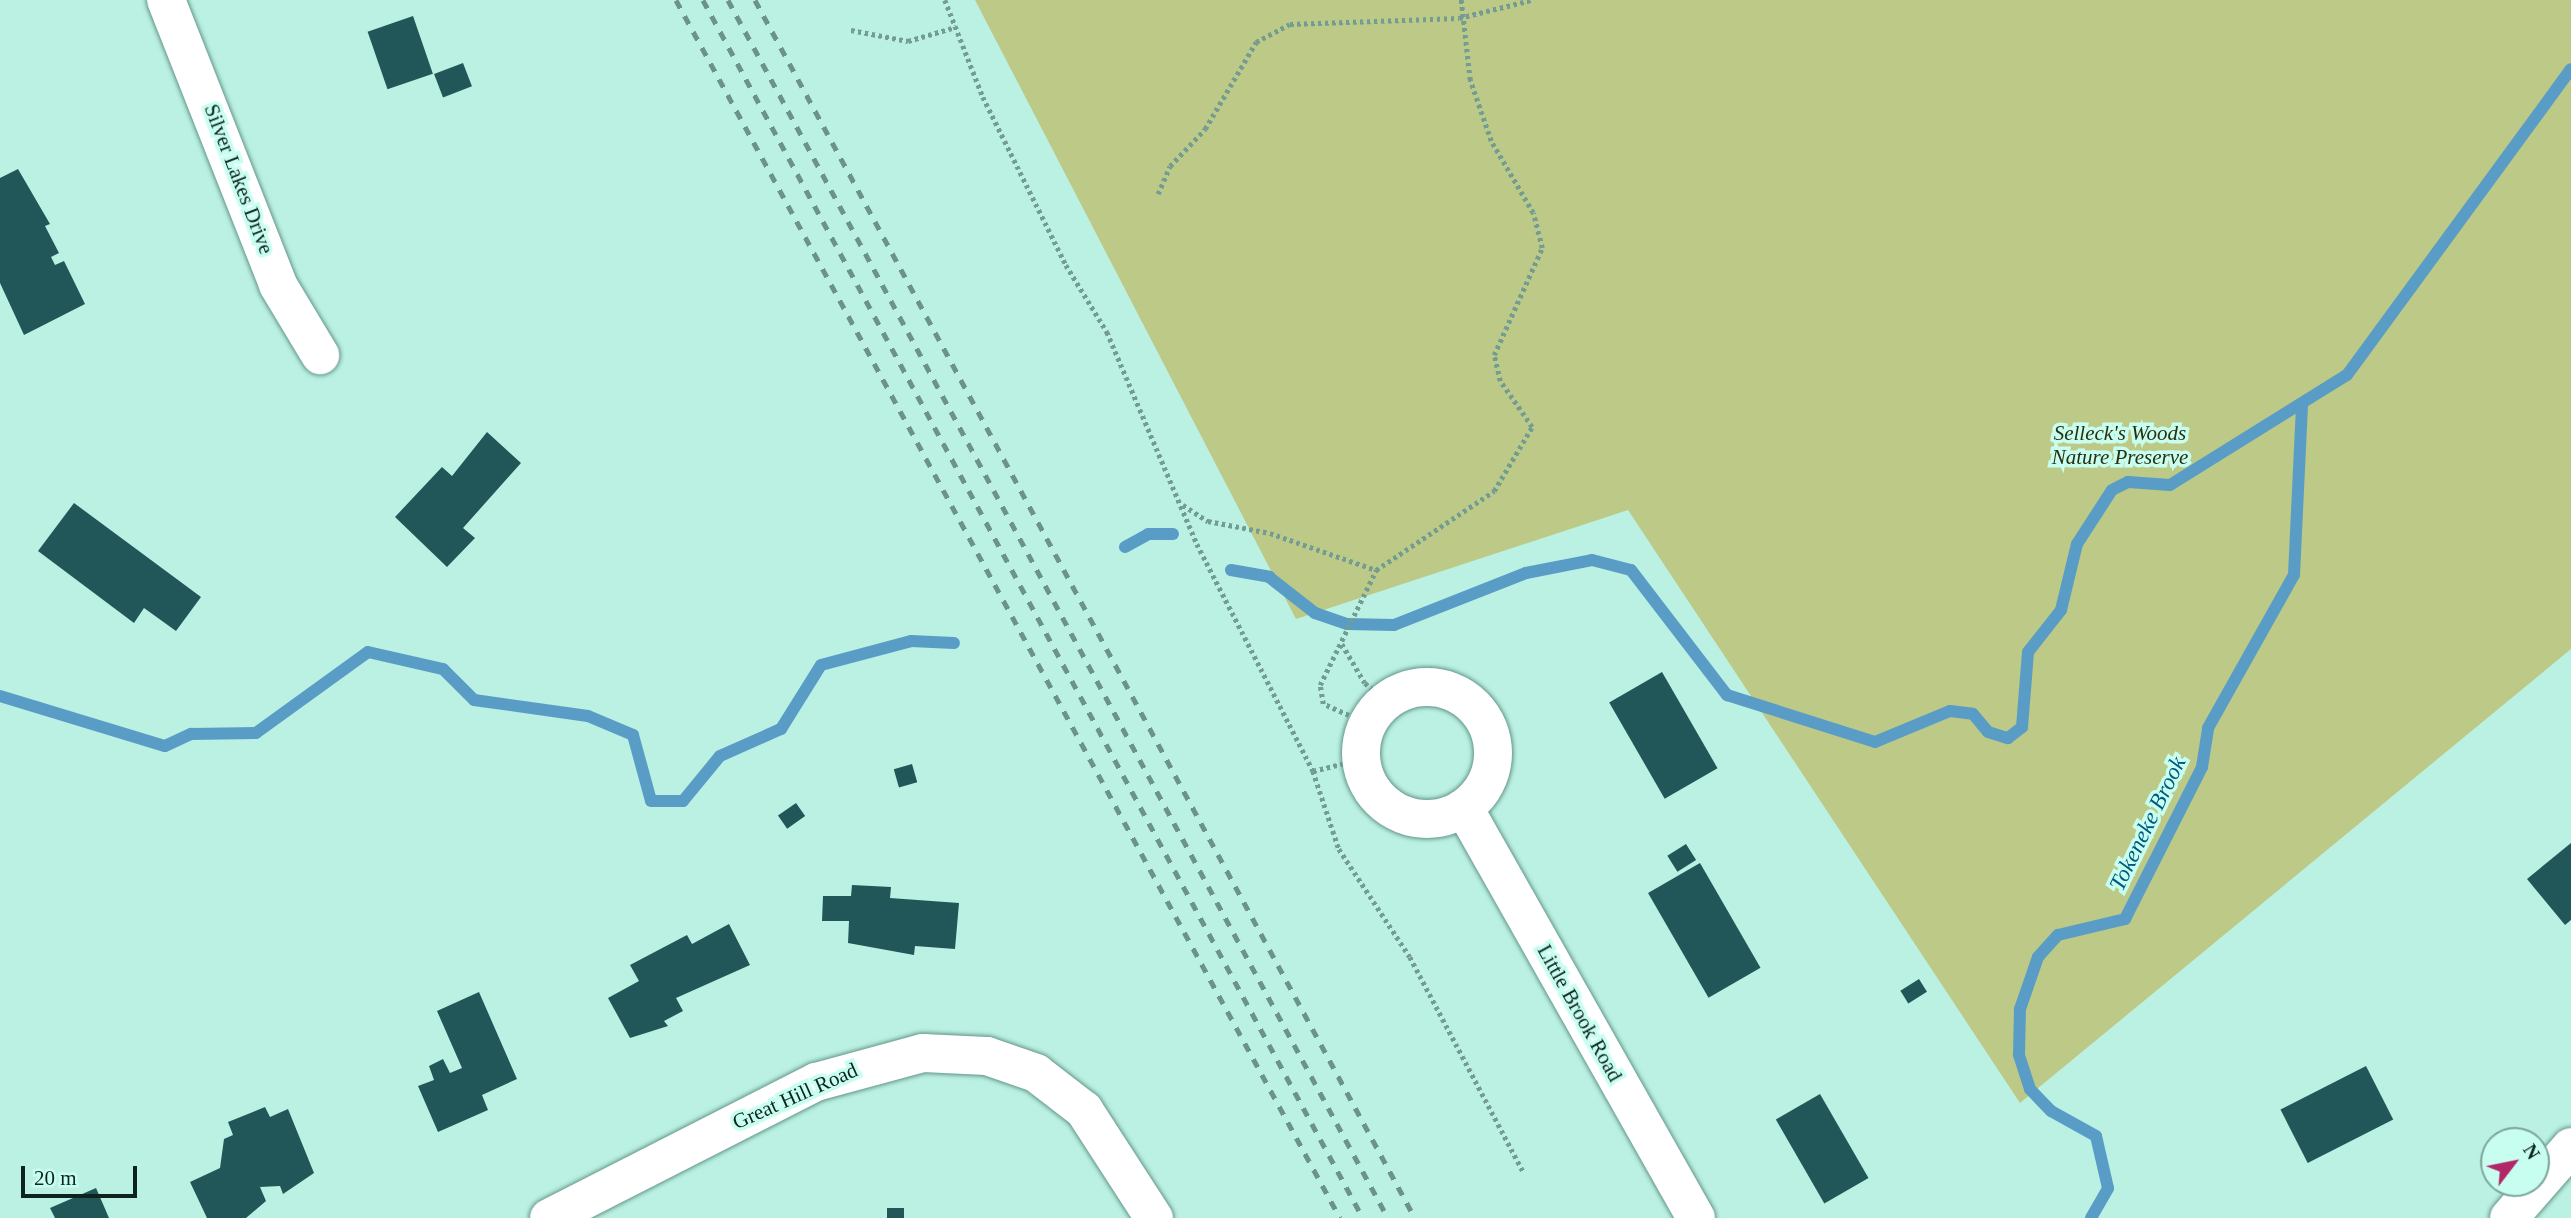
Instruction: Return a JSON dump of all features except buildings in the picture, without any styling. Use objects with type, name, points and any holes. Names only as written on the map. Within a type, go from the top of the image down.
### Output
[{"type":"street","name":"Silver Lakes Drive","points":[[166,0],[278,285],[320,355]]},
{"type":"street","points":[[1412,689],[1440,689],[1467,701],[1482,717],[1491,766],[1464,808],[1430,819],[1396,811],[1370,786],[1372,728],[1412,689]]},
{"type":"street","name":"Little Brook Road","points":[[1464,808],[1696,1218]]},
{"type":"street","name":"Great Hill Road","points":[[550,1218],[816,1082],[923,1053],[987,1056],[1036,1073],[1084,1110],[1154,1218]]},
{"type":"street","points":[[2509,1218],[2564,1165]]},
{"type":"path","points":[[946,0],[1066,265],[1107,332],[1181,505],[1313,771],[1339,849],[1410,957],[1523,1171]]},
{"type":"path","points":[[1372,728],[1323,704],[1320,685],[1342,643],[1342,636],[1354,611],[1376,570],[1494,491],[1532,427],[1500,381],[1494,355],[1542,248],[1533,214],[1491,141],[1459,18],[1461,0]]},
{"type":"path","points":[[1158,194],[1170,166],[1205,129],[1256,42],[1290,24],[1459,18],[1531,0]]},
{"type":"path","points":[[851,30],[908,41],[956,27]]},
{"type":"path","points":[[1181,505],[1208,521],[1270,533],[1376,570]]},
{"type":"path","points":[[1342,643],[1364,684],[1372,728]]},
{"type":"path","points":[[1313,771],[1372,728]]},
{"type":"green space","name":"Selleck's Woods Nature Preserve","points":[[975,0],[2571,0],[2571,649],[2020,1103],[1628,510],[1296,619]]},
{"type":"waterway","points":[[1231,570],[1269,577],[1315,613],[1347,624],[1394,625],[1526,573],[1592,560],[1631,570],[1727,695],[1875,742],[1950,711],[1973,714],[1988,732],[2008,738],[2022,727],[2028,652],[2061,610],[2077,544],[2112,490],[2128,482],[2170,485],[2347,375],[2571,69]]},
{"type":"waterway","name":"Tokeneke Brook","points":[[2091,1218],[2108,1188],[2096,1136],[2051,1111],[2030,1089],[2019,1055],[2020,1009],[2038,957],[2058,935],[2125,919],[2202,767],[2208,728],[2294,575],[2302,406]]},
{"type":"waterway","points":[[1125,547],[1148,534],[1173,534]]},
{"type":"waterway","points":[[0,696],[165,746],[191,734],[256,733],[368,652],[443,669],[474,700],[588,716],[633,735],[651,801],[683,801],[720,756],[781,729],[821,665],[911,641],[954,643]]},
{"type":"railway","points":[[676,0],[1340,1218]]},
{"type":"railway","points":[[703,0],[1363,1218]]},
{"type":"railway","points":[[728,0],[1388,1218]]},
{"type":"railway","points":[[755,0],[1415,1218]]}]
